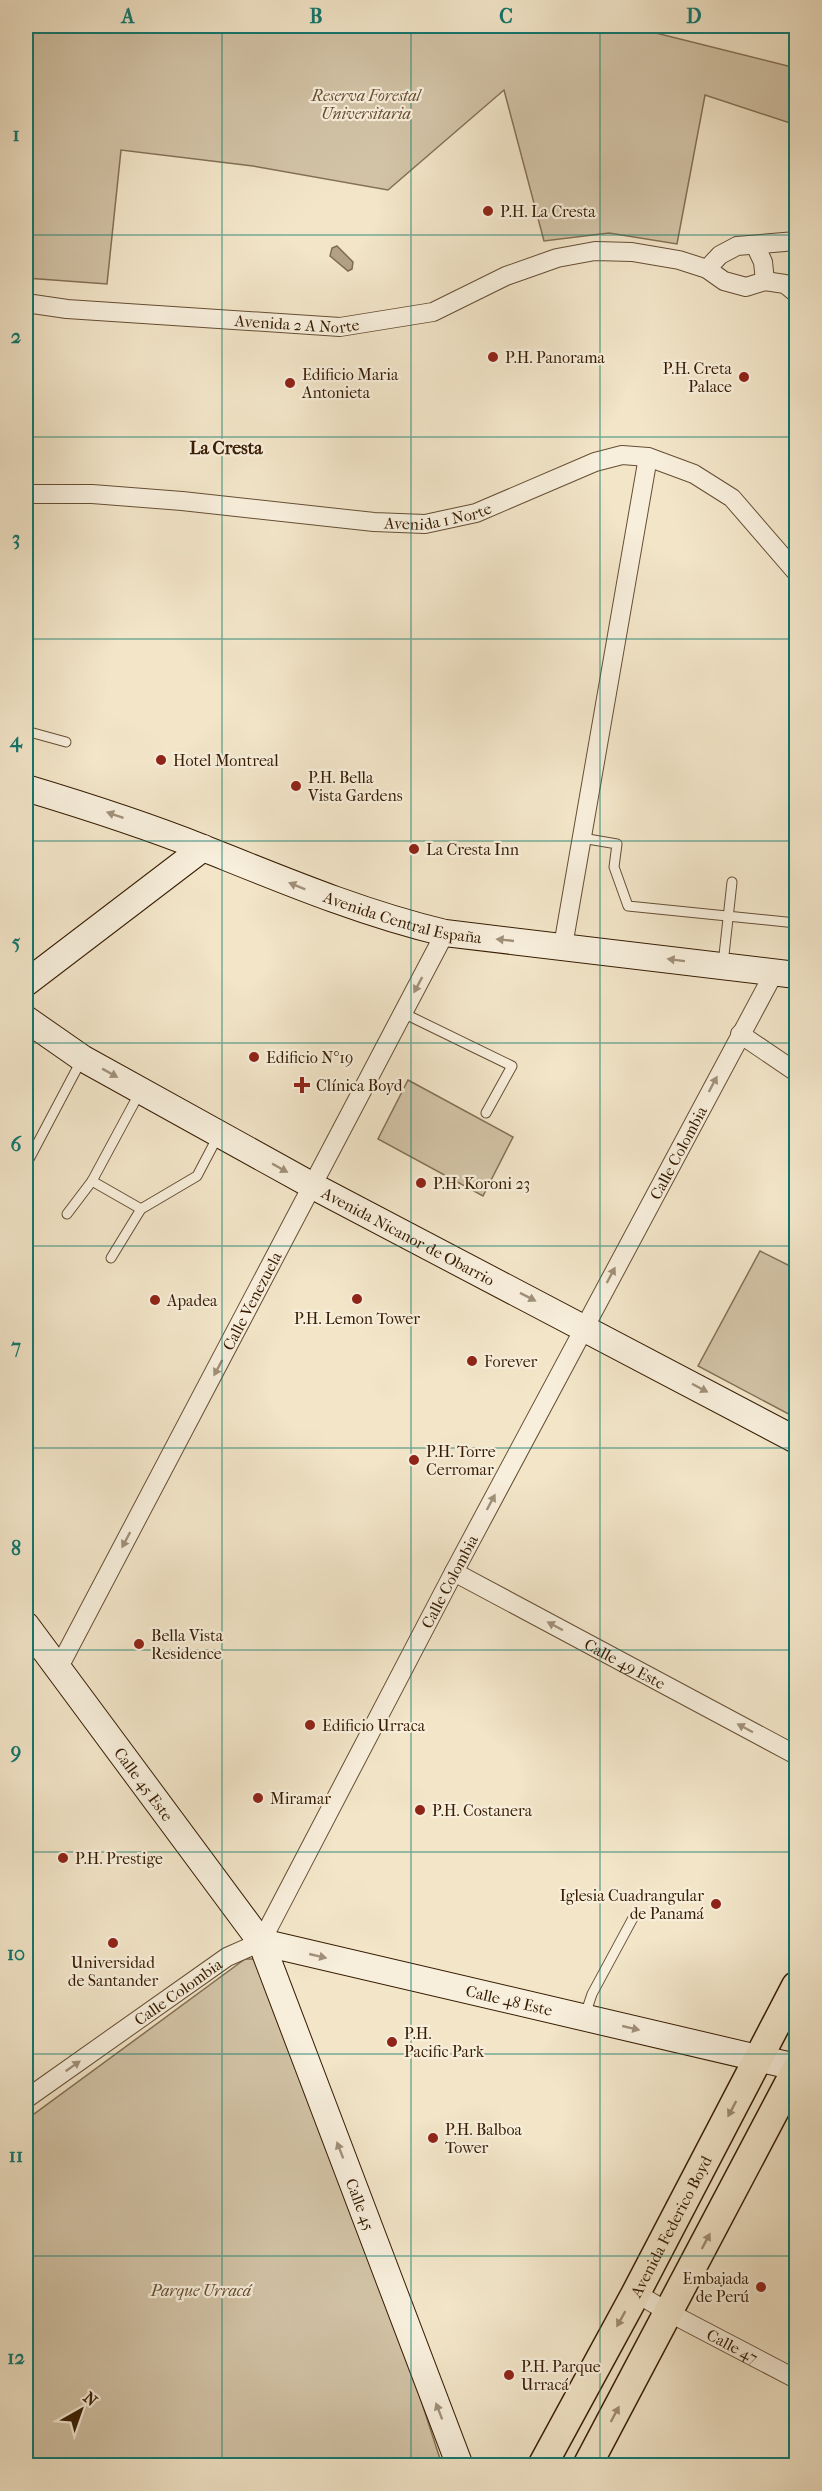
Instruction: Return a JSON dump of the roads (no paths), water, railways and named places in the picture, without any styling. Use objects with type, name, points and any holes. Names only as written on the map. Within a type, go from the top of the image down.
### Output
[{"type":"main road","name":"Avenida Central España","points":[[26,788],[110,813],[333,901],[381,917],[445,933],[785,974]]},
{"type":"main road","points":[[26,983],[202,848]]},
{"type":"main road","name":"Avenida Nicanor de Obarrio","points":[[26,1019],[82,1058],[313,1186],[584,1326],[796,1440]]},
{"type":"main road","name":"Calle 45 Este","points":[[26,1625],[261,1942]]},
{"type":"main road","name":"Calle 48 Este","points":[[261,1942],[759,2057],[796,2068]]},
{"type":"main road","name":"Calle 45","points":[[261,1942],[460,2466]]},
{"type":"main road","name":"Avenida Federico Boyd","points":[[542,2466],[636,2293],[796,1986]]},
{"type":"main road","points":[[587,2466],[796,2068]]},
{"type":"street","points":[[707,269],[720,255],[737,246],[796,241]]},
{"type":"street","points":[[754,245],[763,262],[765,281],[785,284],[796,293]]},
{"type":"street","name":"Avenida 2 A Norte","points":[[26,303],[67,309],[340,327],[433,312],[506,276],[557,258],[595,251],[632,252],[679,260],[707,269],[724,281],[746,287],[765,281]]},
{"type":"street","name":"Avenida 1 Norte","points":[[26,494],[92,494],[182,501],[363,521],[425,524],[476,513],[595,462],[622,455],[648,457],[694,474],[732,498],[796,572]]},
{"type":"street","points":[[563,946],[648,457]]},
{"type":"street","name":"Calle Venezuela","points":[[58,1669],[445,933]]},
{"type":"street","name":"Calle Colombia","points":[[26,2099],[227,1957],[261,1942],[454,1572],[740,1034],[785,974]]},
{"type":"street","points":[[740,1034],[796,1072]]},
{"type":"street","name":"Calle 49 Este","points":[[454,1572],[796,1755]]},
{"type":"street","name":"Calle 47","points":[[636,2293],[796,2379]]},
{"type":"lane","points":[[26,731],[66,742]]},
{"type":"lane","points":[[582,838],[617,844],[614,867],[628,906],[796,922]]},
{"type":"lane","points":[[723,966],[732,882]]},
{"type":"lane","points":[[403,1013],[512,1066],[486,1113]]},
{"type":"lane","points":[[26,1165],[82,1058]]},
{"type":"lane","points":[[67,1214],[92,1181],[141,1090]]},
{"type":"lane","points":[[111,1258],[141,1209],[197,1176],[219,1134]]},
{"type":"lane","points":[[92,1181],[141,1209]]},
{"type":"lane","points":[[585,2017],[592,1994],[633,1918]]},
{"type":"place","name":"P.H. La Cresta","points":[[488,211]]},
{"type":"place","name":"P.H. Panorama","points":[[493,357]]},
{"type":"place","name":"P.H. Creta Palace","points":[[744,377]]},
{"type":"place","name":"Edificio Maria Antonieta","points":[[290,383]]},
{"type":"place","name":"Hotel Montreal","points":[[161,760]]},
{"type":"place","name":"P.H. Bella Vista Gardens","points":[[296,786]]},
{"type":"place","name":"La Cresta Inn","points":[[414,849]]},
{"type":"place","name":"Edificio N°19","points":[[254,1057]]},
{"type":"place","name":"Clínica Boyd","points":[[302,1085]]},
{"type":"place","name":"P.H. Koroni 23","points":[[421,1183]]},
{"type":"place","name":"P.H. Lemon Tower","points":[[357,1299]]},
{"type":"place","name":"Apadea","points":[[155,1300]]},
{"type":"place","name":"Forever","points":[[472,1361]]},
{"type":"place","name":"P.H. Torre Cerromar","points":[[414,1460]]},
{"type":"place","name":"Bella Vista Residence","points":[[139,1644]]},
{"type":"place","name":"Edificio Urraca","points":[[310,1725]]},
{"type":"place","name":"Miramar","points":[[258,1798]]},
{"type":"place","name":"P.H. Costanera","points":[[420,1810]]},
{"type":"place","name":"P.H. Prestige","points":[[63,1858]]},
{"type":"place","name":"Iglesia Cuadrangular de Panamá","points":[[716,1904]]},
{"type":"place","name":"Universidad de Santander","points":[[113,1943]]},
{"type":"place","name":"P.H. Pacific Park","points":[[392,2042]]},
{"type":"place","name":"P.H. Balboa Tower","points":[[433,2138]]},
{"type":"place","name":"Embajada de Perú","points":[[761,2287]]},
{"type":"place","name":"P.H. Parque Urracá","points":[[509,2375]]},
{"type":"district","name":"La Cresta","points":[[226,448]]},
{"type":"park label","name":"Reserva Forestal Universitaria","points":[[366,104]]},
{"type":"park label","name":"Parque Urracá","points":[[201,2290]]}]
